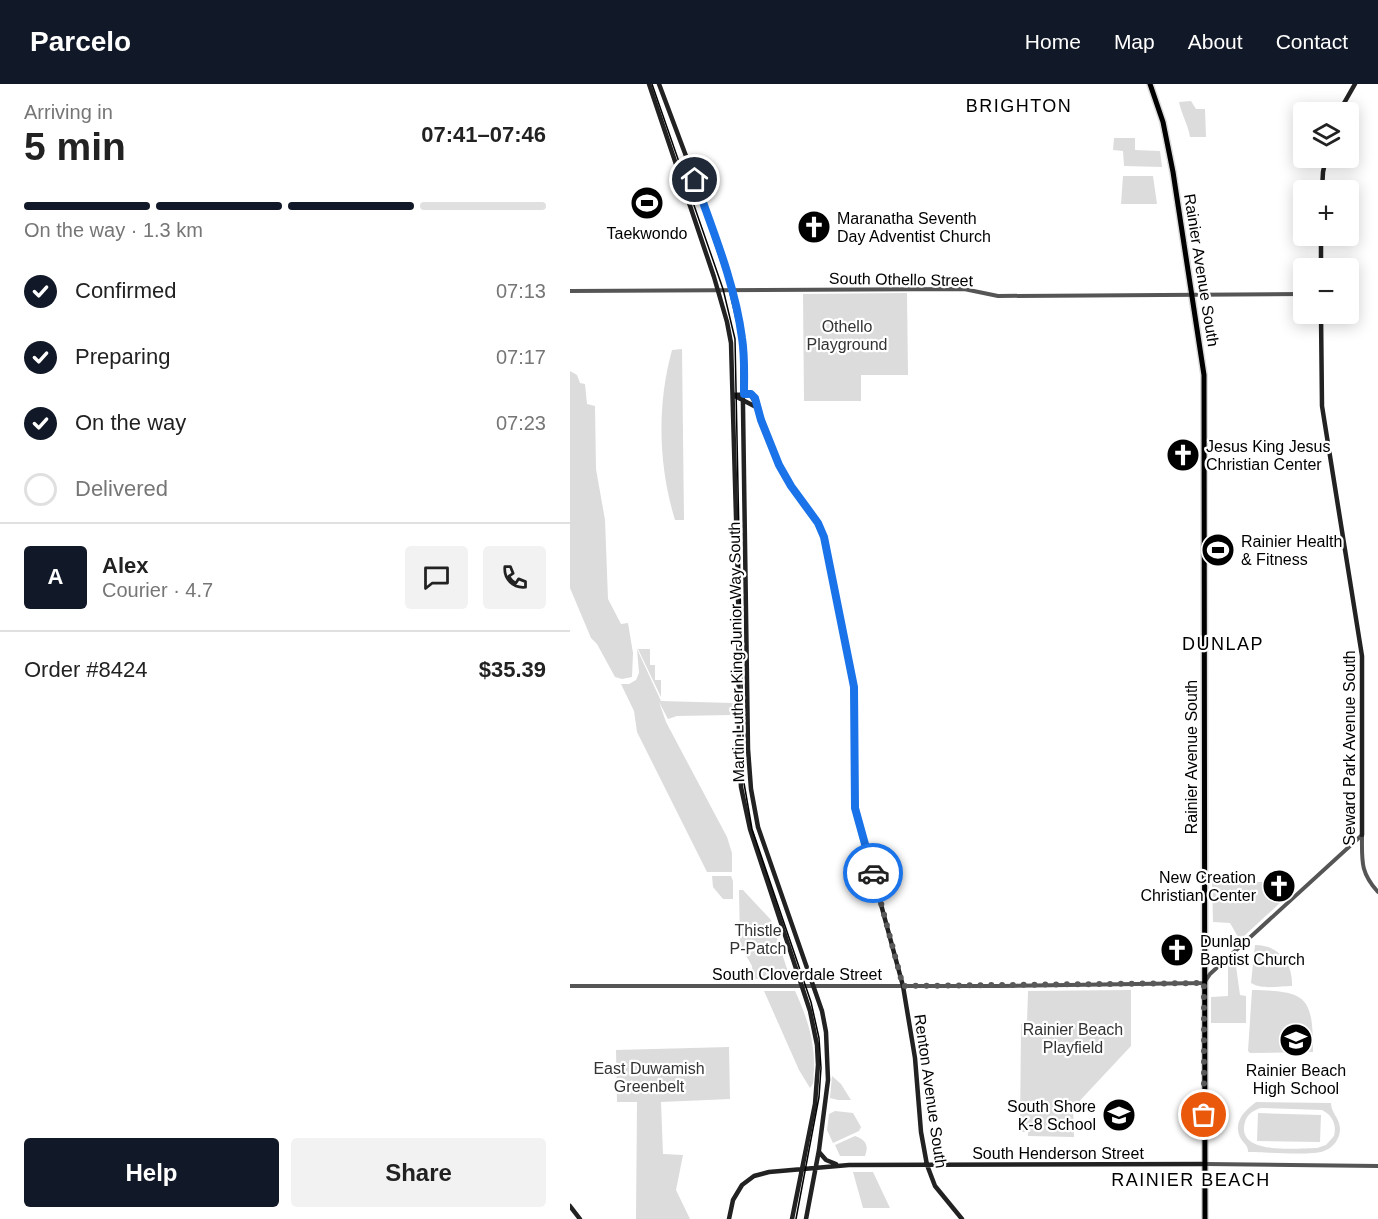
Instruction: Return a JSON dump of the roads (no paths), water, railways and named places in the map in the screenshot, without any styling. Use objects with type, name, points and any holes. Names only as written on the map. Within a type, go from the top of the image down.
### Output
[{"type":"main road","name":"Martin Luther King Junior Way South","points":[[649,84],[730,335],[738,586],[741,784],[750,829],[813,1023],[818,1065],[815,1104],[792,1219]]},
{"type":"main road","name":"Martin Luther King Junior Way South","points":[[659,84],[695,180],[731,289],[742,338],[748,741],[751,789],[762,842],[824,1021],[828,1062],[828,1080],[819,1150],[806,1219]]},
{"type":"main road","name":"Rainier Avenue South","points":[[1150,84],[1161,114],[1169,152],[1204,383],[1205,1219]]},
{"type":"main road","points":[[1344,102],[1354,84]]},
{"type":"main road","name":"Seward Park Avenue South","points":[[1321,324],[1322,406],[1362,656],[1362,835]]},
{"type":"main road","points":[[733,395],[744,394]]},
{"type":"main road","name":"Renton Avenue South","points":[[744,394],[751,394],[755,398],[779,465],[818,523],[824,537],[854,687],[855,808],[903,986],[915,1058],[921,1132],[927,1165],[935,1186],[962,1219]]},
{"type":"main road","points":[[733,395],[758,408]]},
{"type":"main road","points":[[819,1150],[826,1160],[838,1165]]},
{"type":"main road","name":"South Henderson Street","points":[[729,1219],[733,1200],[742,1185],[762,1173],[838,1165],[1204,1164]]},
{"type":"main road","points":[[570,1206],[580,1219]]},
{"type":"street","name":"South Othello Street","points":[[570,291],[964,289],[998,296],[1293,294]]},
{"type":"street","points":[[1204,983],[1210,974],[1362,835]]},
{"type":"street","name":"Seward Park Avenue South","points":[[1362,835],[1364,874],[1378,892]]},
{"type":"street","name":"South Cloverdale Street","points":[[570,986],[1204,983]]},
{"type":"street","name":"South Henderson Street","points":[[1204,1164],[1378,1166]]},
{"type":"tram line","points":[[652,84],[723,289],[735,339],[744,783],[752,829],[811,1002],[819,1038],[821,1068],[819,1097],[796,1219]]},
{"type":"place","name":"Taekwondo","points":[[647,203]]},
{"type":"place","name":"Maranatha Seventh Day Adventist Church","points":[[814,227]]},
{"type":"place","name":"Jesus King Jesus Christian Center","points":[[1183,455]]},
{"type":"place","name":"Rainier Health & Fitness","points":[[1218,550]]},
{"type":"place","name":"New Creation Christian Center","points":[[1279,886]]},
{"type":"place","name":"Dunlap Baptist Church","points":[[1177,950]]},
{"type":"place","name":"Rainier Beach High School","points":[[1296,1040]]},
{"type":"place","name":"South Shore K-8 School","points":[[1119,1115]]},
{"type":"district","name":"BRIGHTON","points":[[1019,106]]},
{"type":"district","name":"DUNLAP","points":[[1223,644]]},
{"type":"district","name":"RAINIER BEACH","points":[[1191,1180]]},
{"type":"park label","name":"Othello Playground","points":[[847,335]]},
{"type":"park label","name":"Thistle P-Patch","points":[[758,939]]},
{"type":"park label","name":"Rainier Beach Playfield","points":[[1073,1038]]},
{"type":"park label","name":"East Duwamish Greenbelt","points":[[649,1077]]}]
